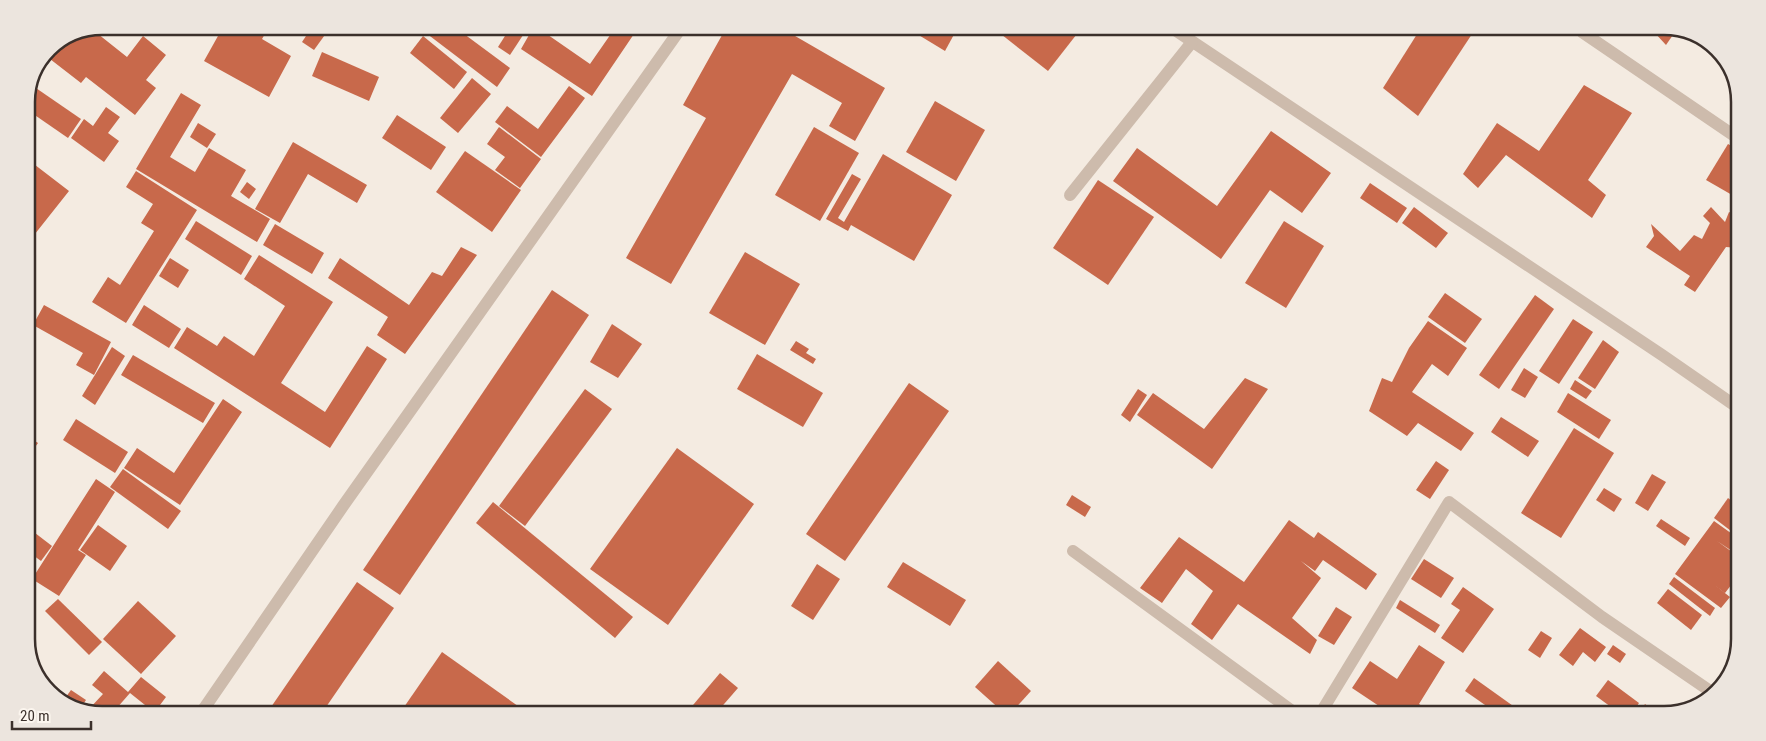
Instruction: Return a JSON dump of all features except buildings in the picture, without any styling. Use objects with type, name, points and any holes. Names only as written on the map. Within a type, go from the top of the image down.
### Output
[{"type":"street","points":[[206,706],[354,490],[676,35]]},
{"type":"street","points":[[1182,35],[1731,403]]},
{"type":"street","points":[[1586,35],[1731,134]]},
{"type":"street","points":[[1070,195],[1192,42]]},
{"type":"street","points":[[1325,706],[1450,502],[1602,617],[1708,689]]},
{"type":"street","points":[[1073,551],[1285,706]]}]
